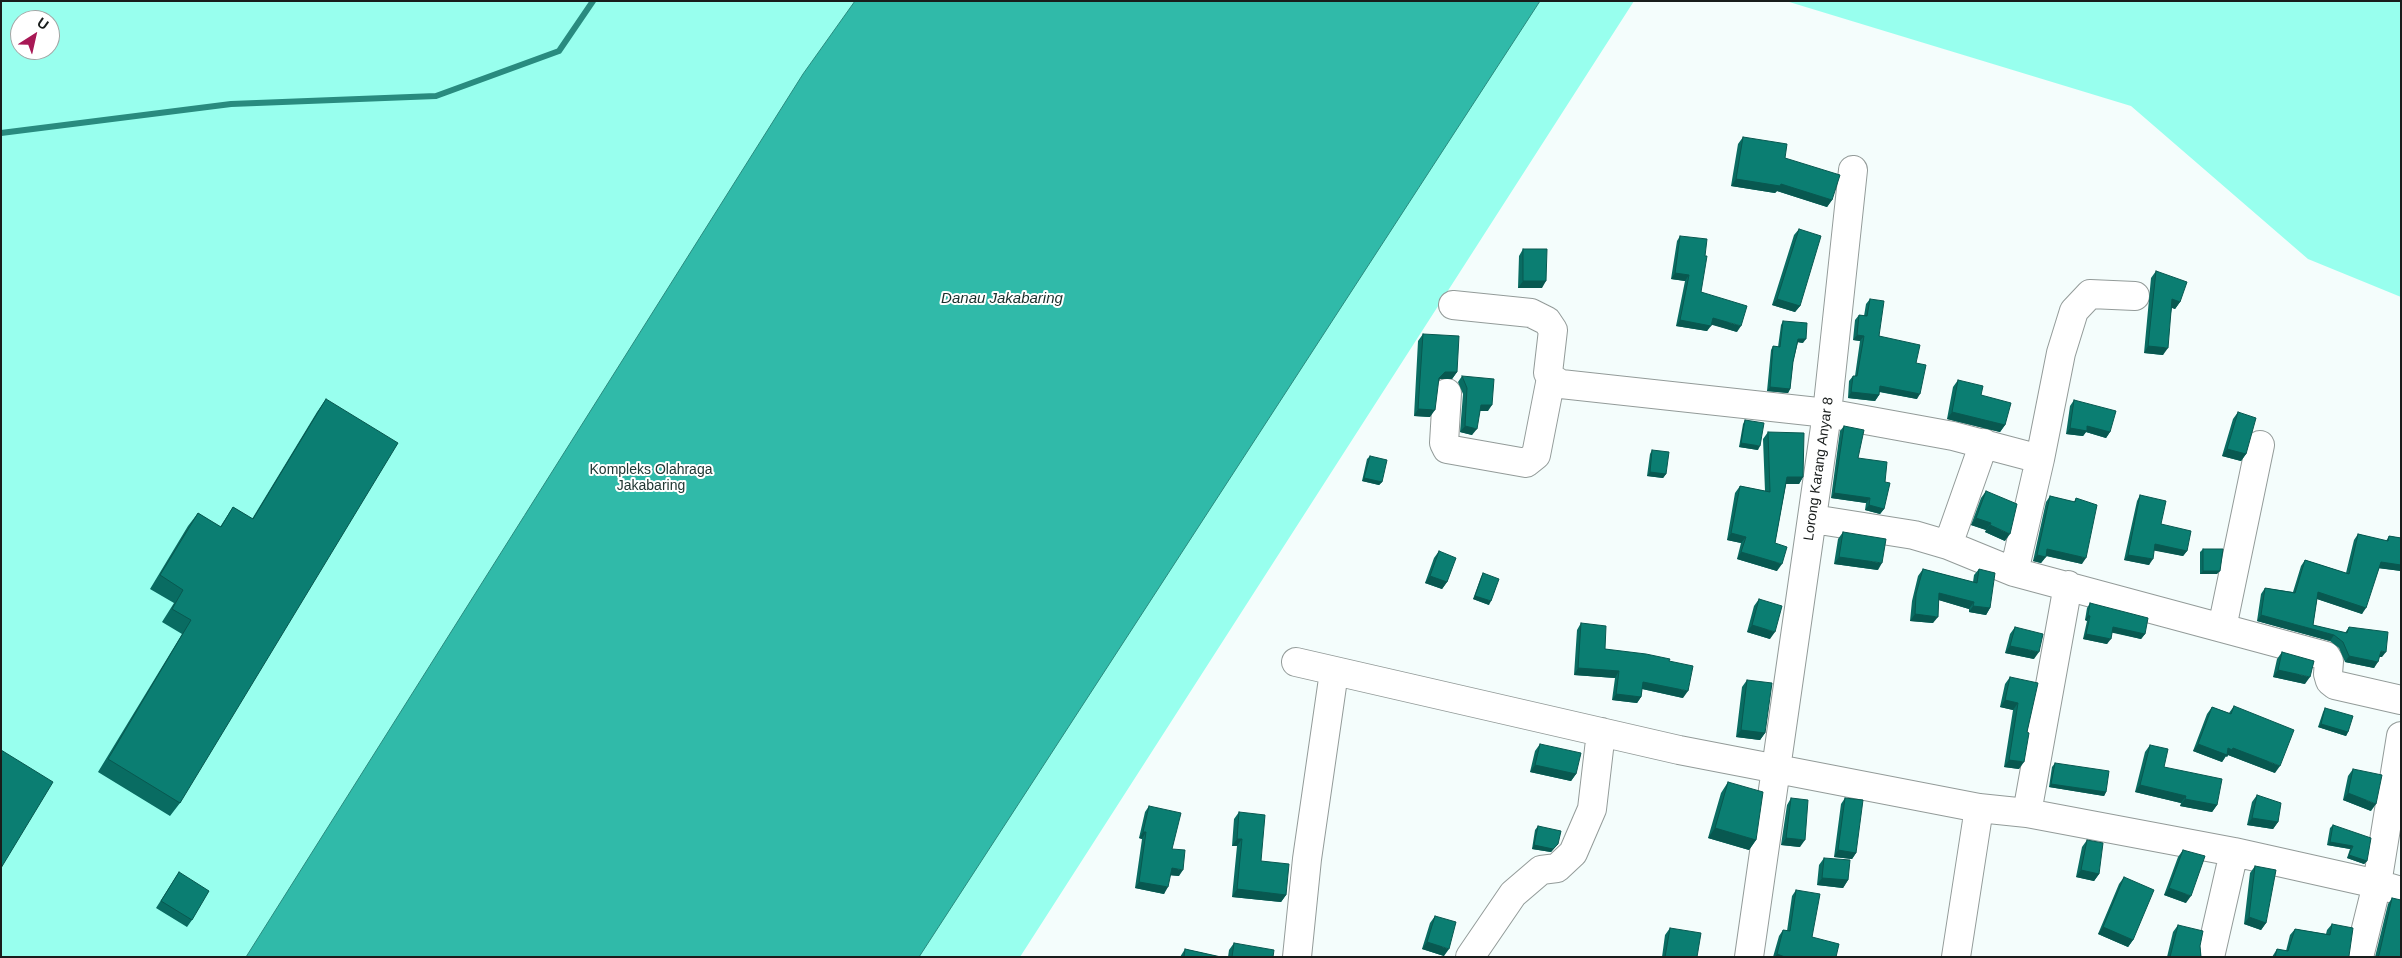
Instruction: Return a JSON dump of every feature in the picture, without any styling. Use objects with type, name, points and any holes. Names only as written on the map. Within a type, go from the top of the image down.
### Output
[{"type":"street","name":"Lorong Karang Anyar 8","points":[[1749,957],[1813,519],[1827,413],[1853,170]]},
{"type":"street","points":[[2014,572],[2040,459],[2061,353],[2074,311],[2090,294],[2135,296]]},
{"type":"street","points":[[1453,305],[1531,314],[1547,320],[1553,330],[1548,373],[1551,378],[1561,384],[1827,413],[1953,436],[2040,459]]},
{"type":"street","points":[[1447,393],[1444,443],[1447,449],[1526,463],[1536,455],[1551,378]]},
{"type":"street","points":[[1948,545],[1984,443]]},
{"type":"street","points":[[2222,628],[2260,446]]},
{"type":"street","points":[[1813,519],[1914,535],[1948,545],[2014,572],[2326,656],[2329,661],[2328,674],[2330,681],[2335,685],[2401,700]]},
{"type":"street","points":[[2027,814],[2068,585]]},
{"type":"street","points":[[1296,662],[1679,750],[1979,808],[2027,814],[2234,852],[2389,887]]},
{"type":"street","points":[[1297,957],[1307,859],[1334,672]]},
{"type":"street","points":[[1470,957],[1513,894],[1540,870],[1557,868],[1573,853],[1592,809],[1601,732]]},
{"type":"street","points":[[2359,957],[2389,887],[2401,736]]},
{"type":"street","points":[[1956,957],[1979,808]]},
{"type":"street","points":[[2210,957],[2234,852]]},
{"type":"green space","name":"Kompleks Olahraga Jakabaring","points":[[1,1],[1634,1],[1020,957],[1,957]]},
{"type":"green space","points":[[1786,1],[2401,1],[2401,297],[2308,259],[2131,106]]},
{"type":"water","name":"Danau Jakabaring","points":[[855,1],[1540,1],[919,957],[246,957],[803,74]]},
{"type":"building","points":[[1743,137],[1787,144],[1785,158],[1840,175],[1832,200],[1781,184],[1780,186],[1736,179]]},
{"type":"building","points":[[1799,229],[1821,236],[1800,306],[1777,299]]},
{"type":"building","points":[[1680,236],[1707,239],[1705,256],[1707,256],[1701,292],[1747,306],[1741,326],[1713,318],[1711,326],[1680,320],[1689,275],[1675,273]]},
{"type":"building","points":[[1523,249],[1547,249],[1546,281],[1523,281]]},
{"type":"building","points":[[2156,271],[2187,282],[2180,302],[2172,299],[2168,348],[2148,346]]},
{"type":"building","points":[[1870,299],[1884,301],[1879,336],[1920,345],[1916,363],[1926,365],[1920,394],[1880,386],[1879,395],[1851,392],[1853,376],[1857,376],[1864,336],[1857,335],[1859,315],[1867,316]]},
{"type":"building","points":[[1783,321],[1807,323],[1806,339],[1798,339],[1790,389],[1770,387],[1773,346],[1780,347]]},
{"type":"building","points":[[1423,334],[1459,336],[1457,372],[1445,372],[1439,378],[1435,410],[1418,409]]},
{"type":"building","points":[[1462,376],[1494,379],[1492,405],[1481,405],[1477,429],[1465,426],[1467,388]]},
{"type":"building","points":[[1958,380],[1983,386],[1981,395],[2011,403],[2005,425],[1952,412]]},
{"type":"building","points":[[326,399],[398,443],[180,803],[108,759],[191,620],[172,609],[183,590],[160,575],[198,513],[221,527],[233,507],[253,519]]},
{"type":"building","points":[[2074,400],[2116,411],[2110,432],[2087,426],[2087,431],[2070,428]]},
{"type":"building","points":[[2238,412],[2256,418],[2246,454],[2227,449]]},
{"type":"building","points":[[1745,420],[1764,423],[1760,446],[1741,443]]},
{"type":"building","points":[[1844,426],[1864,430],[1858,458],[1887,462],[1885,482],[1890,483],[1884,509],[1869,505],[1870,498],[1834,493]]},
{"type":"building","points":[[1768,432],[1804,433],[1803,477],[1787,477],[1775,543],[1787,547],[1782,564],[1741,552],[1746,537],[1731,533],[1740,486],[1770,492]]},
{"type":"building","points":[[1652,450],[1669,452],[1666,474],[1650,472]]},
{"type":"building","points":[[1370,456],[1387,460],[1382,482],[1364,478]]},
{"type":"building","points":[[1986,491],[2017,504],[2010,534],[1990,525],[1991,523],[1976,518]]},
{"type":"building","points":[[2140,495],[2166,501],[2161,524],[2191,531],[2187,551],[2155,544],[2153,559],[2128,555]]},
{"type":"building","points":[[2050,496],[2075,502],[2076,498],[2097,505],[2086,558],[2047,549],[2046,557],[2037,555]]},
{"type":"building","points":[[1843,532],[1886,539],[1882,563],[1839,557]]},
{"type":"building","points":[[2358,534],[2388,541],[2389,536],[2401,538],[2401,565],[2381,562],[2366,608],[2318,592],[2313,625],[2347,633],[2349,627],[2388,632],[2386,652],[2381,651],[2378,662],[2349,656],[2343,642],[2334,635],[2261,615],[2265,588],[2295,593],[2305,560],[2349,574]]},
{"type":"building","points":[[2203,549],[2223,549],[2220,571],[2203,571]]},
{"type":"building","points":[[1439,551],[1456,558],[1447,582],[1430,576]]},
{"type":"building","points":[[1923,569],[1977,583],[1979,569],[1995,573],[1990,608],[1973,606],[1974,602],[1939,593],[1938,617],[1915,614],[1916,594]]},
{"type":"building","points":[[1483,573],[1499,579],[1491,601],[1475,596]]},
{"type":"building","points":[[1759,599],[1782,606],[1775,632],[1752,625]]},
{"type":"building","points":[[2090,603],[2148,618],[2145,634],[2113,627],[2111,639],[2086,634],[2090,616],[2088,615]]},
{"type":"building","points":[[1581,623],[1606,626],[1605,649],[1646,654],[1693,666],[1688,691],[1643,682],[1641,697],[1616,694],[1619,671],[1578,668]]},
{"type":"building","points":[[2015,627],[2043,634],[2039,652],[2010,646]]},
{"type":"building","points":[[2282,652],[2314,661],[2310,677],[2278,670]]},
{"type":"building","points":[[2010,677],[2038,683],[2027,732],[2029,733],[2024,762],[2009,760],[2018,703],[2005,700]]},
{"type":"building","points":[[1747,680],[1772,683],[1765,733],[1741,730]]},
{"type":"building","points":[[2234,706],[2294,730],[2280,766],[2233,748],[2232,750],[2228,748],[2227,755],[2198,744],[2212,707],[2231,714]]},
{"type":"building","points":[[2325,708],[2353,716],[2348,732],[2321,724]]},
{"type":"building","points":[[1540,744],[1581,753],[1576,774],[1535,765]]},
{"type":"building","points":[[2150,745],[2168,749],[2164,767],[2222,779],[2217,805],[2185,799],[2186,796],[2140,785]]},
{"type":"building","points":[[1,750],[53,782],[1,868]]},
{"type":"building","points":[[2055,763],[2109,771],[2106,792],[2051,784]]},
{"type":"building","points":[[2353,769],[2382,775],[2376,804],[2348,793]]},
{"type":"building","points":[[1728,782],[1763,792],[1756,840],[1715,828]]},
{"type":"building","points":[[2257,795],[2281,803],[2278,822],[2252,818]]},
{"type":"building","points":[[1791,798],[1808,800],[1805,840],[1786,838]]},
{"type":"building","points":[[1845,798],[1863,800],[1856,853],[1838,850]]},
{"type":"building","points":[[1149,806],[1181,813],[1172,849],[1185,850],[1183,870],[1172,868],[1168,887],[1139,882],[1146,832],[1143,832]]},
{"type":"building","points":[[1239,812],[1265,815],[1261,861],[1289,864],[1286,895],[1237,889],[1242,839],[1237,839]]},
{"type":"building","points":[[2333,825],[2371,838],[2367,861],[2349,855],[2353,846],[2330,842]]},
{"type":"building","points":[[1538,826],[1561,831],[1558,844],[1553,849],[1534,845]]},
{"type":"building","points":[[2087,840],[2103,843],[2099,874],[2081,870]]},
{"type":"building","points":[[2183,850],[2205,856],[2191,896],[2169,888]]},
{"type":"building","points":[[1824,858],[1850,860],[1848,880],[1822,878]]},
{"type":"building","points":[[2255,866],[2276,870],[2266,923],[2249,917]]},
{"type":"building","points":[[179,872],[209,891],[192,920],[161,901]]},
{"type":"building","points":[[2124,877],[2154,890],[2133,940],[2103,927]]},
{"type":"building","points":[[1796,890],[1820,894],[1812,937],[1839,944],[1836,957],[1785,957],[1777,954],[1783,930],[1790,931]]},
{"type":"building","points":[[2392,898],[2401,900],[2401,957],[2377,957],[2379,955]]},
{"type":"building","points":[[1435,916],[1456,922],[1449,949],[1427,942]]},
{"type":"building","points":[[2332,924],[2353,928],[2349,957],[2275,957],[2277,949],[2288,951],[2295,929],[2330,935]]},
{"type":"building","points":[[2178,925],[2203,931],[2200,946],[2201,957],[2170,957]]},
{"type":"building","points":[[1670,928],[1701,933],[1697,957],[1665,957]]},
{"type":"building","points":[[1234,943],[1274,950],[1273,957],[1232,957]]},
{"type":"building","points":[[1185,949],[1221,957],[1184,957]]},
{"type":"waterway","points":[[1,133],[231,104],[436,96],[559,51],[593,1]]}]
